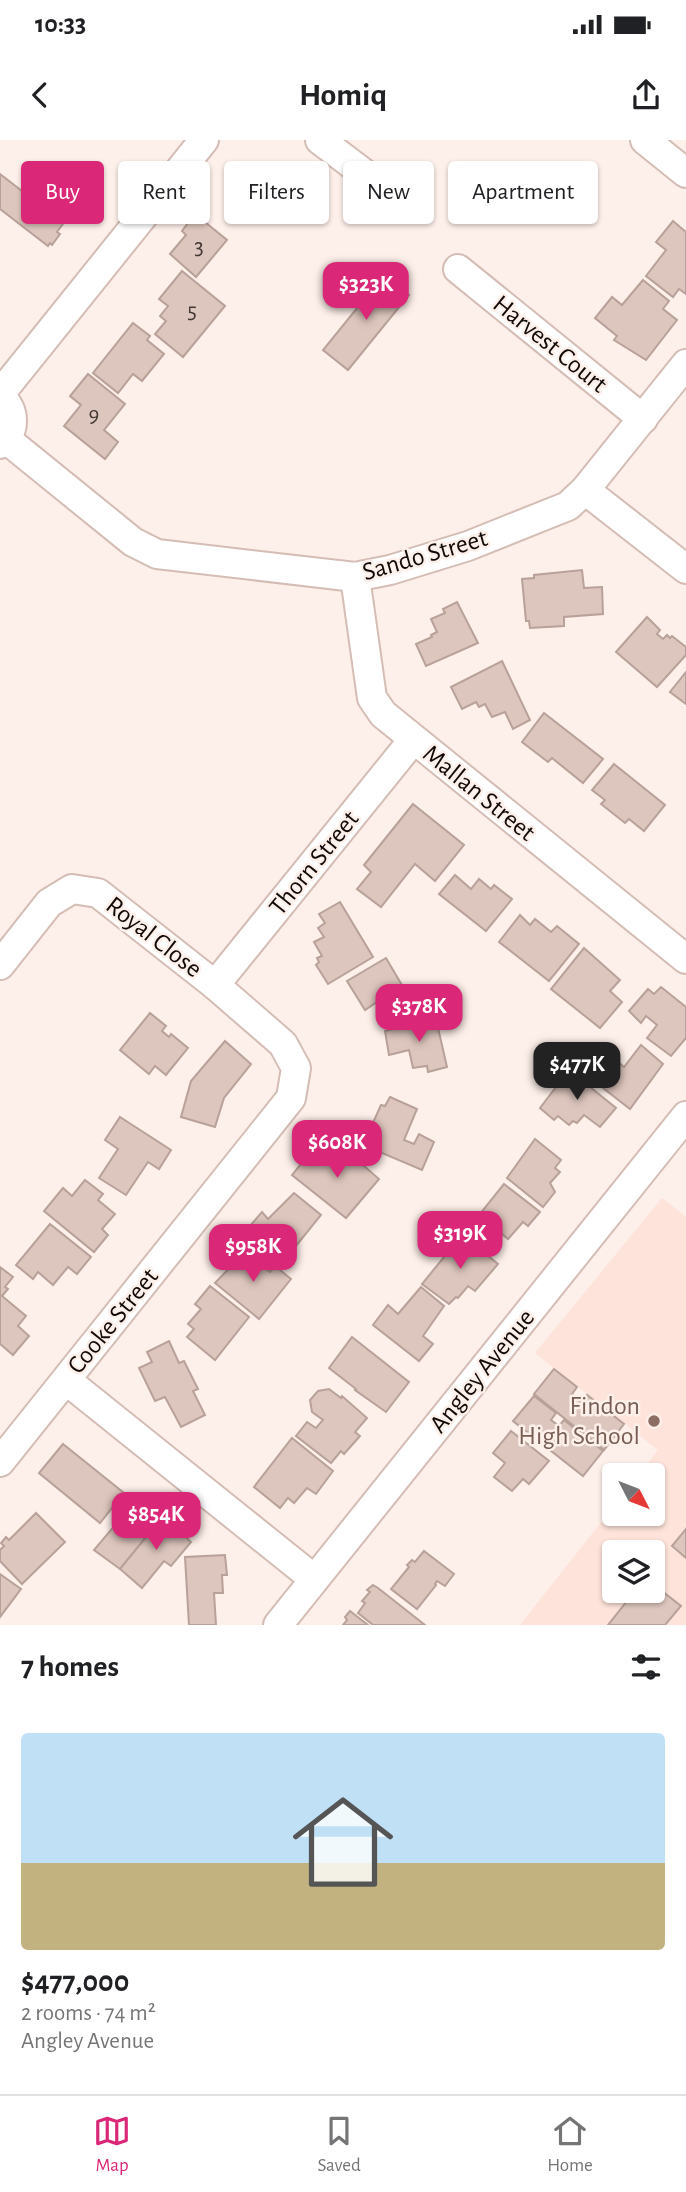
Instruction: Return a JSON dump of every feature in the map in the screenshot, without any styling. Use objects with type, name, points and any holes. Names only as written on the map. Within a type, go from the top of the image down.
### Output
[{"type":"street","points":[[3,442],[12,420],[10,409],[0,395],[204,140]]},
{"type":"street","points":[[320,140],[348,161]]},
{"type":"street","points":[[645,140],[686,173]]},
{"type":"street","name":"Harvest Court","points":[[458,269],[643,419]]},
{"type":"street","name":"Sando Street","points":[[3,442],[133,542],[157,554],[355,577],[390,570],[468,546],[568,506],[585,490],[686,364]]},
{"type":"street","points":[[585,490],[686,569]]},
{"type":"street","name":"Mallan Street","points":[[355,577],[372,698],[383,714],[686,960]]},
{"type":"street","name":"Thorn Street","points":[[215,985],[413,740]]},
{"type":"street","name":"Royal Close","points":[[0,965],[49,903],[72,889],[98,892],[215,985]]},
{"type":"street","name":"Cooke Street","points":[[0,1462],[291,1098],[296,1068],[283,1044],[215,985]]},
{"type":"street","name":"Angley Avenue","points":[[278,1625],[686,1116]]},
{"type":"street","points":[[66,1380],[314,1579]]},
{"type":"shaded area","name":"Findon High School","points":[[662,1198],[686,1217],[686,1625],[520,1625],[602,1521],[602,1526],[665,1526],[665,1463],[648,1463],[658,1450],[535,1353]]},
{"type":"building","points":[[0,174],[21,190],[21,224],[63,224],[57,232],[60,234],[52,245],[50,243],[48,246],[0,209]]},
{"type":"building","points":[[673,221],[686,232],[686,294],[679,289],[673,297],[646,276],[666,250],[656,242]]},
{"type":"building","points":[[187,224],[207,224],[227,240],[196,277],[170,254],[186,235],[182,231]]},
{"type":"building","points":[[182,271],[225,306],[183,357],[155,334],[166,321],[160,316],[168,306],[159,299]]},
{"type":"building","points":[[384,275],[409,295],[348,370],[323,350]]},
{"type":"building","points":[[643,280],[669,301],[663,309],[677,320],[646,360],[614,340],[617,336],[595,318],[612,297],[622,305]]},
{"type":"building","points":[[133,323],[150,336],[147,340],[164,354],[142,381],[133,374],[118,393],[93,373]]},
{"type":"building","points":[[88,374],[125,404],[104,430],[118,442],[105,459],[64,426],[81,405],[70,396]]},
{"type":"building","points":[[582,570],[584,588],[602,587],[603,614],[564,617],[564,626],[530,628],[529,621],[526,621],[522,579],[534,578],[534,575]]},
{"type":"building","points":[[457,602],[478,643],[426,666],[416,644],[437,632],[431,619],[445,613],[443,609]]},
{"type":"building","points":[[647,617],[660,630],[657,634],[663,639],[667,635],[670,638],[672,636],[686,647],[686,655],[657,687],[616,652]]},
{"type":"building","points":[[502,661],[530,720],[513,729],[505,712],[492,717],[485,704],[479,707],[476,702],[462,709],[451,687]]},
{"type":"building","points":[[686,672],[686,704],[670,692]]},
{"type":"building","points":[[544,713],[603,759],[583,783],[552,758],[548,762],[522,742]]},
{"type":"building","points":[[614,764],[665,805],[644,831],[629,819],[625,823],[601,804],[605,800],[592,790]]},
{"type":"building","points":[[413,804],[464,845],[435,881],[415,864],[381,907],[357,889],[371,872],[364,865]]},
{"type":"building","points":[[455,875],[471,889],[479,879],[491,889],[494,885],[512,899],[486,931],[439,894]]},
{"type":"building","points":[[340,902],[373,957],[328,984],[316,965],[319,962],[317,958],[322,956],[314,942],[324,937],[318,928],[325,923],[319,914]]},
{"type":"building","points":[[520,915],[530,925],[535,919],[551,932],[557,926],[579,944],[549,981],[499,942]]},
{"type":"building","points":[[584,948],[620,980],[610,991],[622,1002],[600,1028],[551,989]]},
{"type":"building","points":[[386,958],[413,1004],[394,1016],[383,998],[365,1010],[347,981]]},
{"type":"building","points":[[661,987],[686,1007],[686,1038],[671,1056],[647,1038],[657,1025],[646,1016],[641,1023],[629,1011],[648,989],[654,994]]},
{"type":"building","points":[[150,1013],[166,1026],[162,1031],[169,1037],[171,1034],[188,1048],[166,1075],[155,1066],[149,1074],[120,1050]]},
{"type":"building","points":[[436,1019],[447,1067],[428,1072],[427,1066],[413,1068],[409,1050],[389,1055],[385,1031]]},
{"type":"building","points":[[225,1041],[251,1064],[224,1098],[215,1127],[181,1117],[191,1081]]},
{"type":"building","points":[[641,1045],[663,1064],[630,1109],[589,1077],[608,1053],[624,1067]]},
{"type":"building","points":[[569,1070],[616,1108],[600,1127],[584,1115],[577,1123],[573,1121],[569,1125],[558,1116],[554,1120],[540,1108]]},
{"type":"building","points":[[390,1097],[417,1109],[404,1140],[414,1144],[419,1134],[434,1142],[422,1170],[356,1142],[364,1122],[372,1125],[381,1105],[385,1106]]},
{"type":"building","points":[[120,1117],[171,1150],[159,1169],[148,1162],[126,1195],[99,1178],[118,1149],[105,1140]]},
{"type":"building","points":[[535,1139],[561,1160],[555,1168],[560,1172],[550,1183],[555,1192],[543,1207],[507,1178]]},
{"type":"building","points":[[334,1146],[352,1161],[355,1158],[379,1179],[346,1218],[292,1175],[309,1154],[320,1163]]},
{"type":"building","points":[[85,1180],[103,1194],[98,1200],[115,1214],[102,1229],[108,1235],[94,1252],[44,1211],[63,1188],[72,1196]]},
{"type":"building","points":[[504,1184],[540,1212],[528,1226],[523,1222],[508,1239],[502,1234],[494,1243],[471,1225]]},
{"type":"building","points":[[294,1193],[321,1215],[287,1257],[249,1227],[262,1212],[268,1219]]},
{"type":"building","points":[[50,1224],[91,1257],[77,1274],[68,1267],[53,1285],[38,1272],[33,1279],[16,1265]]},
{"type":"building","points":[[462,1235],[498,1264],[475,1291],[468,1286],[449,1304],[422,1284]]},
{"type":"building","points":[[245,1252],[270,1272],[275,1266],[291,1279],[259,1319],[215,1283]]},
{"type":"building","points":[[0,1267],[13,1277],[2,1296],[26,1316],[18,1326],[29,1336],[13,1355],[0,1344]]},
{"type":"building","points":[[210,1286],[249,1317],[215,1360],[187,1337],[194,1329],[188,1324],[201,1309],[195,1304]]},
{"type":"building","points":[[421,1287],[444,1306],[423,1336],[433,1344],[419,1361],[373,1325],[388,1305],[398,1314]]},
{"type":"building","points":[[352,1337],[409,1382],[386,1412],[329,1368]]},
{"type":"building","points":[[169,1341],[179,1363],[184,1361],[198,1389],[193,1391],[205,1415],[181,1427],[165,1397],[155,1401],[139,1368],[152,1362],[147,1352]]},
{"type":"building","points":[[554,1369],[577,1387],[572,1394],[581,1402],[587,1395],[624,1424],[604,1450],[534,1394]]},
{"type":"building","points":[[329,1389],[341,1398],[342,1396],[367,1418],[355,1432],[360,1436],[344,1454],[341,1451],[331,1463],[296,1436],[307,1422],[316,1428],[323,1420],[312,1412],[310,1400],[318,1391]]},
{"type":"building","points":[[534,1396],[556,1413],[551,1420],[559,1426],[564,1420],[603,1451],[583,1476],[513,1421]]},
{"type":"building","points":[[511,1431],[549,1461],[529,1484],[523,1479],[512,1491],[494,1477],[505,1463],[493,1453]]},
{"type":"building","points":[[292,1438],[333,1471],[316,1494],[307,1488],[294,1503],[288,1498],[280,1508],[254,1487]]},
{"type":"building","points":[[63,1444],[124,1493],[100,1523],[39,1473]]},
{"type":"building","points":[[137,1499],[147,1507],[153,1504],[165,1514],[120,1569],[94,1550]]},
{"type":"building","points":[[36,1513],[65,1542],[22,1584],[0,1561],[0,1550],[4,1546],[1,1543],[6,1537],[9,1540]]},
{"type":"building","points":[[165,1514],[191,1542],[171,1566],[164,1561],[142,1588],[120,1569]]},
{"type":"building","points":[[686,1529],[686,1558],[672,1546]]},
{"type":"building","points":[[424,1551],[454,1574],[445,1586],[437,1581],[417,1609],[391,1589],[409,1567],[407,1565],[412,1560],[415,1562]]},
{"type":"building","points":[[225,1555],[227,1575],[222,1575],[223,1593],[214,1593],[216,1625],[189,1625],[185,1557]]},
{"type":"building","points":[[0,1574],[21,1589],[0,1617]]},
{"type":"building","points":[[373,1585],[425,1625],[373,1625],[358,1613],[365,1603],[362,1601],[370,1592],[367,1590]]},
{"type":"building","points":[[665,1593],[681,1606],[665,1625],[608,1625],[625,1603],[665,1603]]},
{"type":"building","points":[[350,1611],[368,1625],[343,1625]]},
{"type":"place","name":"Findon High School","points":[[654,1421]]}]
